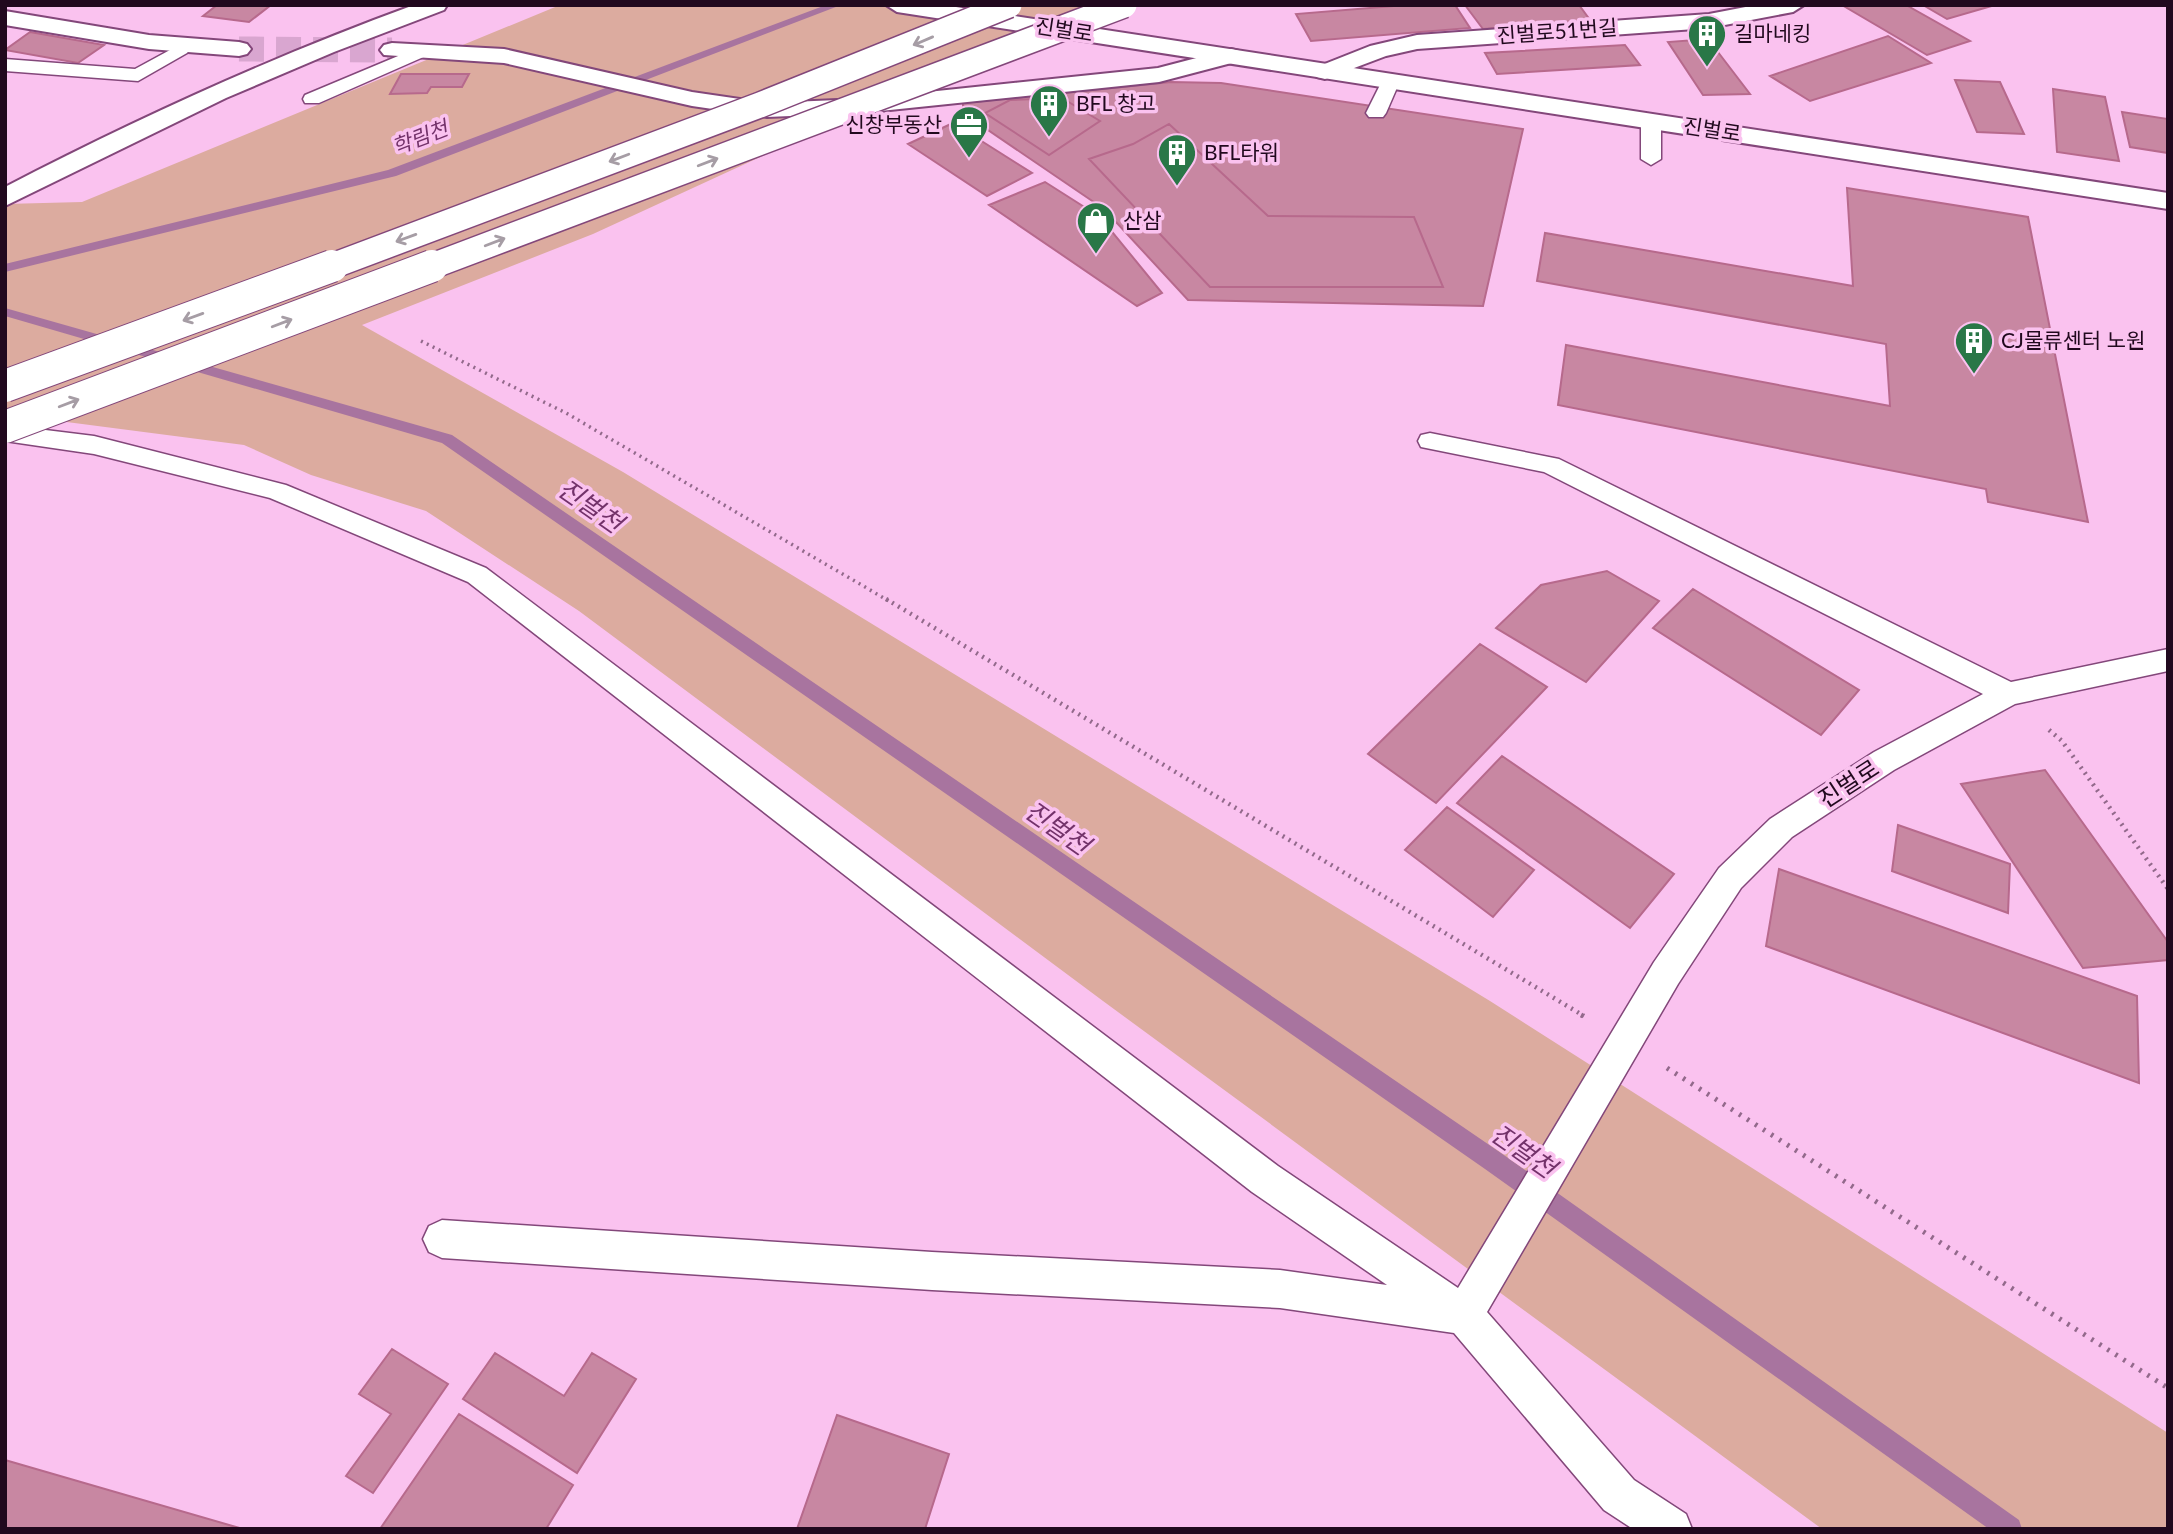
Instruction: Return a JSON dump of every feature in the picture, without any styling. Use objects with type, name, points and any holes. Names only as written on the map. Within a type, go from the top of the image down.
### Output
[{"type":"main road","points":[[355,34],[398,5]]},
{"type":"main road","points":[[5,198],[81,157],[355,34],[436,5]]},
{"type":"main road","name":"진벌로","points":[[897,5],[998,12],[1390,83],[2168,201]]},
{"type":"main road","points":[[5,427],[1124,5]]},
{"type":"main road","name":"진벌로51번길","points":[[1325,72],[1378,51],[1417,42],[1709,21],[1793,5]]},
{"type":"main road","points":[[5,386],[567,178],[998,12]]},
{"type":"main road","points":[[5,18],[86,35],[181,49],[239,49]]},
{"type":"main road","points":[[392,50],[505,56],[692,99],[767,110],[861,106],[1159,75],[1244,58]]},
{"type":"lane","points":[[5,65],[138,75],[181,49]]},
{"type":"lane","points":[[312,99],[422,51]]},
{"type":"lane","points":[[1376,113],[1390,83]]},
{"type":"lane","points":[[1651,121],[1651,159]]},
{"type":"lane","points":[[5,433],[94,445],[277,491],[477,575],[1265,1179],[1464,1315],[1619,1495],[1671,1529]]},
{"type":"lane","points":[[1430,441],[1550,465],[2009,694]]},
{"type":"lane","name":"진벌로","points":[[1464,1315],[1666,973],[1730,878],[1781,828],[1884,761],[2009,694],[2168,660]]},
{"type":"lane","points":[[442,1239],[932,1271],[1280,1289],[1464,1315]]},
{"type":"path","points":[[421,341],[565,412],[1022,678],[1626,1042],[2168,1388]]},
{"type":"path","points":[[2009,694],[2062,741],[2168,889]]},
{"type":"shaded area","points":[[560,5],[1091,5],[593,234],[362,325],[623,472],[1490,1001],[2168,1433],[2168,1529],[1822,1529],[1103,1001],[579,611],[426,511],[311,475],[244,445],[5,414],[5,204],[82,202]]},
{"type":"building","points":[[217,5],[271,5],[249,22],[203,16]]},
{"type":"building","points":[[1406,5],[1455,5],[1470,28],[1311,41],[1296,14]]},
{"type":"building","points":[[1465,5],[1579,5],[1590,20],[1483,29]]},
{"type":"building","points":[[1842,5],[1906,5],[1970,41],[1927,55]]},
{"type":"building","points":[[1923,5],[1995,5],[1947,19]]},
{"type":"building","points":[[30,32],[104,45],[78,63],[5,50]]},
{"type":"building","points":[[1888,36],[1931,63],[1810,101],[1770,76]]},
{"type":"building","name":"길마네킹","points":[[1708,39],[1750,94],[1703,95],[1668,42]]},
{"type":"building","points":[[1625,45],[1640,65],[1497,74],[1485,53]]},
{"type":"building","points":[[401,74],[469,74],[462,87],[431,87],[427,93],[390,94]]},
{"type":"building","points":[[1955,80],[2000,82],[2024,134],[1977,132]]},
{"type":"building","points":[[1171,82],[1221,83],[1523,129],[1483,306],[1188,300],[1104,209],[963,113],[963,103]]},
{"type":"building","points":[[2053,89],[2105,97],[2119,161],[2057,152]]},
{"type":"building","name":"BFL 창고","points":[[1062,98],[1100,121],[1049,155],[985,113],[1010,100]]},
{"type":"building","points":[[2122,112],[2168,119],[2168,153],[2130,147]]},
{"type":"building","name":"신창부동산","points":[[953,123],[1032,173],[987,196],[908,144]]},
{"type":"building","name":"BFL타워","points":[[1169,124],[1268,216],[1414,217],[1443,287],[1210,287],[1089,159],[1133,144]]},
{"type":"building","name":"산삼","points":[[1045,182],[1100,217],[1162,293],[1137,306],[989,205]]},
{"type":"building","name":"CJ물류센터 노원","points":[[1847,188],[2028,217],[2088,522],[1988,502],[1986,489],[1558,405],[1566,345],[1890,406],[1886,344],[1537,281],[1545,233],[1853,286]]},
{"type":"building","points":[[1607,571],[1659,601],[1586,682],[1496,628],[1541,585]]},
{"type":"building","points":[[1693,589],[1859,690],[1821,735],[1653,628]]},
{"type":"building","points":[[1480,644],[1547,687],[1436,803],[1368,754]]},
{"type":"building","points":[[1502,756],[1674,874],[1630,928],[1457,803]]},
{"type":"building","points":[[2045,770],[2168,942],[2168,960],[2083,968],[1961,784]]},
{"type":"building","points":[[1447,807],[1534,870],[1493,917],[1405,850]]},
{"type":"building","points":[[1898,825],[2010,864],[2008,913],[1892,871]]},
{"type":"building","points":[[1779,869],[2137,996],[2139,1083],[1766,946]]},
{"type":"building","points":[[392,1349],[448,1384],[373,1493],[346,1476],[391,1414],[359,1394]]},
{"type":"building","points":[[495,1353],[564,1396],[592,1353],[636,1379],[577,1473],[463,1399]]},
{"type":"building","points":[[459,1414],[573,1485],[546,1529],[380,1529]]},
{"type":"building","points":[[837,1415],[949,1454],[925,1529],[797,1529]]},
{"type":"building","points":[[5,1460],[243,1529],[5,1529]]},
{"type":"waterway","name":"학림천","points":[[5,268],[392,173],[836,5]]},
{"type":"waterway","name":"진벌천","points":[[5,312],[447,439],[1493,1161],[2010,1529]]},
{"type":"tunnel","points":[[239,49],[392,50]]},
{"type":"place","name":"길마네킹","points":[[1707,68]]},
{"type":"place","name":"BFL 창고","points":[[1049,138]]},
{"type":"place","name":"신창부동산","points":[[969,159]]},
{"type":"place","name":"BFL타워","points":[[1177,187]]},
{"type":"place","name":"산삼","points":[[1096,255]]},
{"type":"place","name":"CJ물류센터 노원","points":[[1974,375]]}]
